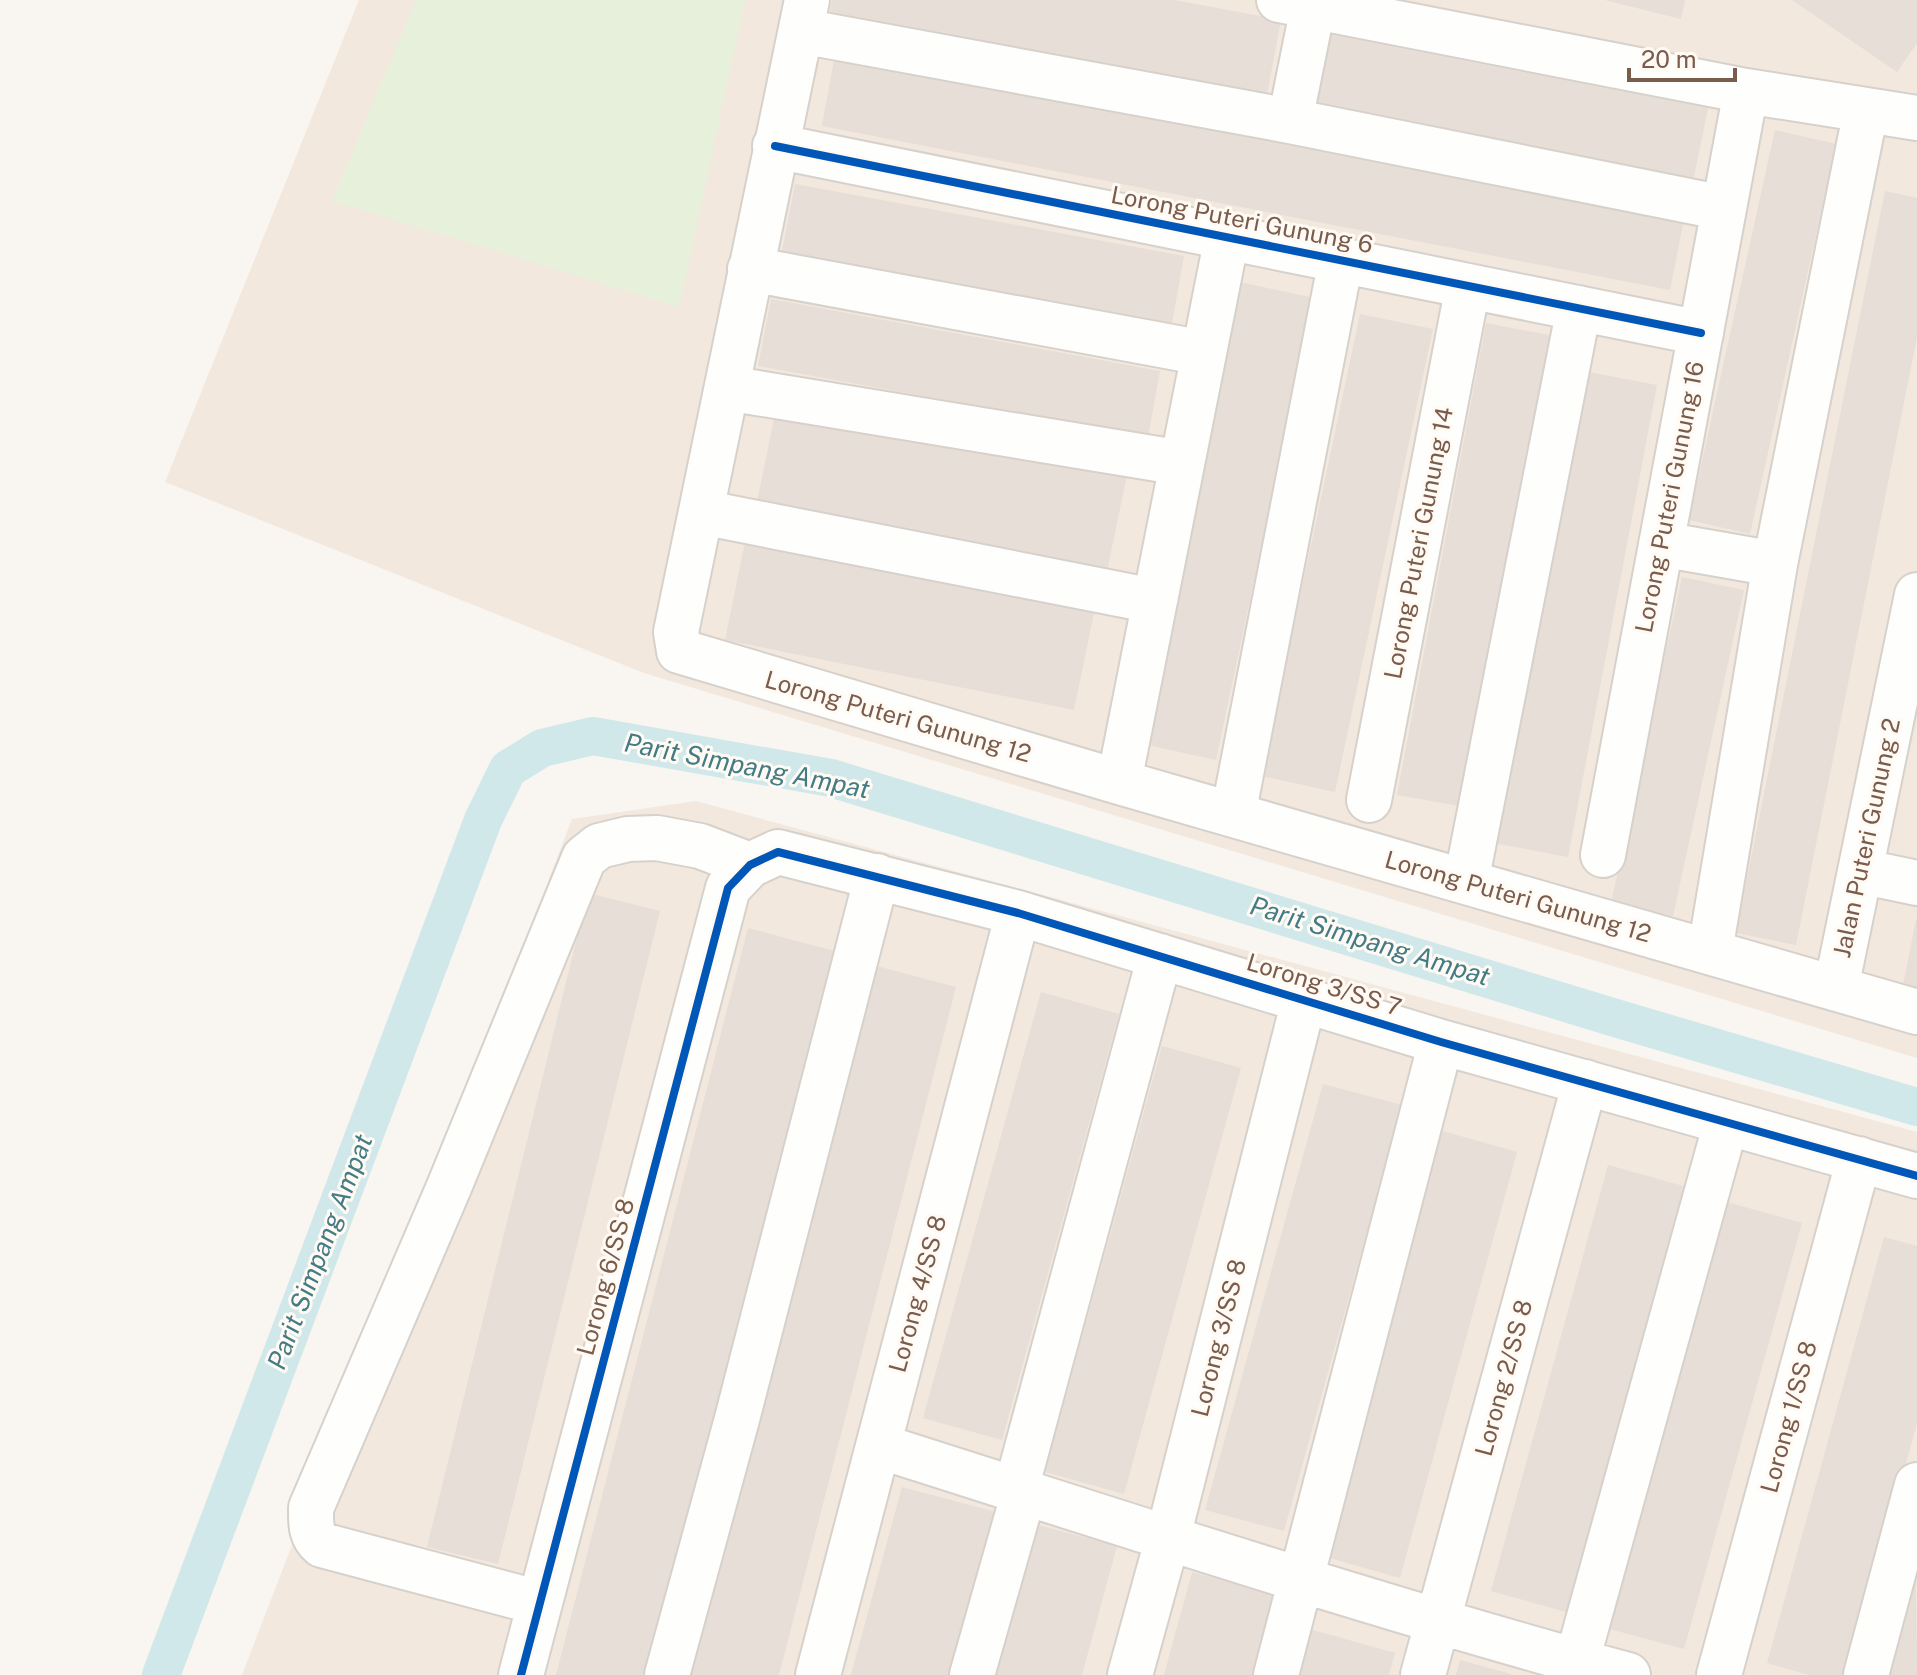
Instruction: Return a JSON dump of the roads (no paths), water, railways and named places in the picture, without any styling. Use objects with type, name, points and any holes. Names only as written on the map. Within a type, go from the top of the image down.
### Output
[{"type":"street","points":[[1290,121],[1296,4],[1746,91],[1917,118]]},
{"type":"street","points":[[1154,601],[701,512],[804,15],[1290,121],[1724,208]]},
{"type":"street","name":"Lorong Puteri Gunung 16","points":[[1603,855],[1746,91]]},
{"type":"street","points":[[1710,951],[1775,564],[1866,110]]},
{"type":"street","name":"Lorong Puteri Gunung 6","points":[[775,146],[1701,333]]},
{"type":"street","points":[[1119,782],[1227,237]]},
{"type":"street","points":[[1233,815],[1341,260]]},
{"type":"street","points":[[750,269],[1204,353]]},
{"type":"street","name":"Lorong Puteri Gunung 14","points":[[1369,800],[1468,286]]},
{"type":"street","points":[[1466,882],[1579,308]]},
{"type":"street","points":[[727,388],[1182,463]]},
{"type":"street","name":"Lorong Puteri Gunung 12","points":[[701,512],[676,632],[679,651],[695,658],[1917,1012]]},
{"type":"street","points":[[1661,544],[1775,564]]},
{"type":"street","name":"Jalan Puteri Gunung 2","points":[[1836,988],[1860,871],[1901,753],[1914,621]]},
{"type":"street","points":[[540,1603],[322,1545],[315,1538],[310,1525],[311,1508],[449,1187],[584,858],[599,846],[628,839],[657,838],[700,846],[739,877]]},
{"type":"street","name":"Lorong 3/SS 7","points":[[739,877],[778,852],[877,876],[1018,913],[1441,1042],[1917,1176]]},
{"type":"street","points":[[1860,871],[1917,883]]},
{"type":"street","points":[[667,1675],[737,1419],[877,876]]},
{"type":"street","name":"Lorong 6/SS 8","points":[[521,1675],[739,877]]},
{"type":"street","name":"Lorong 4/SS 8","points":[[818,1675],[1018,913]]},
{"type":"street","points":[[972,1675],[1160,956]]},
{"type":"street","name":"Lorong 3/SS 8","points":[[1130,1675],[1304,1000]]},
{"type":"street","points":[[1276,1675],[1441,1042]]},
{"type":"street","name":"Lorong 2/SS 8","points":[[1423,1675],[1585,1082]]},
{"type":"street","points":[[1575,1668],[1726,1123]]},
{"type":"street","name":"Lorong 1/SS 8","points":[[1719,1675],[1859,1159]]},
{"type":"street","points":[[879,1446],[1575,1668],[1628,1675]]},
{"type":"street","points":[[1866,1675],[1917,1485]]},
{"type":"waterway","name":"Parit Simpang Ampat","points":[[161,1675],[483,820],[508,769],[542,748],[593,736],[831,778],[1917,1107]]}]
